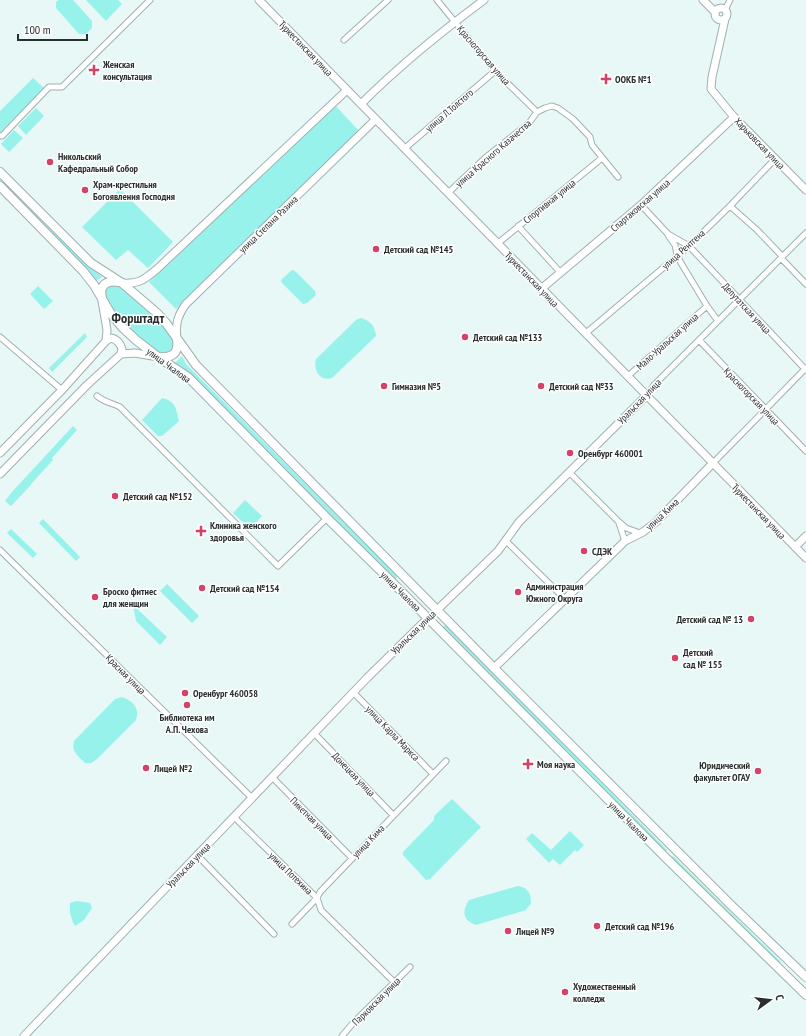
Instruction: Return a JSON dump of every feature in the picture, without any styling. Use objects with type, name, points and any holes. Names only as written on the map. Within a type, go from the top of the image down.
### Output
[{"type":"main road","name":"Туркестанская улица","points":[[259,0],[806,558]]},
{"type":"main road","points":[[361,104],[380,85],[455,22],[484,0]]},
{"type":"main road","points":[[703,0],[721,20],[725,18]]},
{"type":"main road","points":[[719,8],[725,10],[727,15],[721,37],[716,15],[719,8]]},
{"type":"main road","name":"Харьковская улица","points":[[721,37],[711,89],[734,117],[806,190]]},
{"type":"main road","points":[[106,341],[106,322],[100,293],[101,289],[106,283],[114,282],[134,284],[142,281],[157,269],[347,90]]},
{"type":"main road","name":"Спартаковская улица","points":[[541,289],[641,205],[734,117]]},
{"type":"main road","name":"улица Степана Разина","points":[[176,338],[178,317],[182,308],[191,298],[376,119]]},
{"type":"main road","name":"улица Чкалова","points":[[0,172],[92,263],[122,283],[157,313],[196,365],[494,668],[675,849],[806,977]]},
{"type":"main road","name":"улица Чкалова","points":[[0,186],[84,272],[94,285],[111,314],[122,327],[158,357],[188,377],[666,858],[806,995]]},
{"type":"main road","points":[[0,453],[62,390],[106,341],[111,338],[120,343],[122,349],[121,354]]},
{"type":"main road","points":[[0,474],[87,385],[121,354],[135,353],[158,357],[170,357],[175,354],[177,349],[176,338]]},
{"type":"main road","name":"Уральская улица","points":[[24,1036],[353,692],[498,551],[519,522],[647,395]]},
{"type":"main road","name":"улица Кима","points":[[494,668],[625,541],[650,527],[659,519],[713,463]]},
{"type":"main road","points":[[795,547],[806,536]]},
{"type":"main road","points":[[395,585],[404,576]]},
{"type":"main road","points":[[666,858],[675,849]]},
{"type":"main road","points":[[780,970],[789,961]]},
{"type":"street","points":[[1,136],[49,87],[62,86],[150,0]]},
{"type":"street","points":[[344,40],[388,0]]},
{"type":"street","name":"Красногорская улица","points":[[437,0],[495,71],[537,112]]},
{"type":"street","points":[[725,10],[730,0]]},
{"type":"street","name":"улица Л.Толстого","points":[[404,149],[495,71]]},
{"type":"street","points":[[537,112],[552,106],[558,108],[573,119],[590,137],[592,145],[618,177]]},
{"type":"street","name":"улица Красного Казачества","points":[[448,193],[485,158],[529,123],[537,112]]},
{"type":"street","name":"Спортивная улица","points":[[497,244],[602,158]]},
{"type":"street","name":"улица Рентгена","points":[[586,333],[688,246],[730,206],[775,159]]},
{"type":"street","points":[[641,205],[668,234],[675,245],[677,256],[707,306],[718,321]]},
{"type":"street","points":[[730,206],[782,257],[806,284]]},
{"type":"street","points":[[518,226],[560,272]]},
{"type":"street","name":"Уральская улица","points":[[647,395],[650,390],[699,340],[806,233]]},
{"type":"street","points":[[668,234],[688,246]]},
{"type":"street","name":"Депутатская улица","points":[[688,246],[806,369]]},
{"type":"street","name":"Мало-Уральская улица","points":[[628,376],[707,306]]},
{"type":"street","points":[[0,337],[62,390]]},
{"type":"street","name":"Красногорская улица","points":[[699,340],[806,451]]},
{"type":"street","name":"улица Кима","points":[[713,463],[806,369]]},
{"type":"street","points":[[97,396],[103,401],[120,407],[278,566],[327,518]]},
{"type":"street","points":[[569,472],[619,522],[626,528],[640,533]]},
{"type":"street","points":[[619,522],[625,541]]},
{"type":"street","points":[[506,541],[565,599]]},
{"type":"street","name":"Красная улица","points":[[0,550],[252,798]]},
{"type":"street","name":"улица Карла Маркса","points":[[353,692],[433,774]]},
{"type":"street","name":"Донецкая улица","points":[[314,733],[393,815]]},
{"type":"street","name":"улица Кима","points":[[292,924],[352,858],[446,761]]},
{"type":"street","name":"Пикетная улица","points":[[272,777],[352,858]]},
{"type":"street","name":"улица Потехина","points":[[234,817],[317,898],[321,910],[394,982]]},
{"type":"street","points":[[198,855],[274,934]]},
{"type":"street","name":"Парковская улица","points":[[342,1036],[354,1022],[410,967]]},
{"type":"shaded area","points":[[59,0],[73,0],[92,21],[92,28],[86,34],[79,34],[56,8],[56,2]]},
{"type":"shaded area","points":[[86,0],[118,0],[122,4],[106,21]]},
{"type":"shaded area","points":[[33,78],[44,88],[0,133],[0,111]]},
{"type":"shaded area","points":[[334,104],[359,131],[176,309],[149,282]]},
{"type":"shaded area","points":[[36,108],[44,116],[26,135],[18,126]]},
{"type":"shaded area","points":[[14,130],[23,138],[9,152],[1,144]]},
{"type":"shaded area","points":[[0,177],[83,262],[102,277],[95,282],[0,183]]},
{"type":"shaded area","points":[[120,189],[173,242],[148,268],[128,250],[116,260],[82,227]]},
{"type":"shaded area","points":[[292,270],[295,271],[315,291],[316,295],[307,303],[303,304],[282,283],[281,280]]},
{"type":"shaded area","points":[[112,285],[119,286],[126,290],[162,323],[172,336],[174,342],[171,351],[164,354],[155,352],[118,317],[109,305],[104,294],[108,287]]},
{"type":"shaded area","points":[[38,286],[53,301],[44,309],[30,294]]},
{"type":"shaded area","points":[[361,318],[372,324],[375,329],[376,336],[332,378],[328,379],[321,377],[317,371],[315,363],[316,359],[356,320]]},
{"type":"shaded area","points":[[85,333],[87,337],[52,372],[49,368]]},
{"type":"shaded area","points":[[182,356],[186,364],[398,576],[395,580],[192,376],[181,366],[175,363]]},
{"type":"shaded area","points":[[162,398],[173,403],[179,421],[162,436],[158,436],[142,420]]},
{"type":"shaded area","points":[[73,426],[77,430],[52,458],[53,460],[31,485],[11,506],[5,501],[12,492]]},
{"type":"shaded area","points":[[245,500],[262,516],[250,529],[233,513]]},
{"type":"shaded area","points":[[43,519],[80,557],[76,561],[39,523]]},
{"type":"shaded area","points":[[11,529],[37,554],[33,558],[7,533]]},
{"type":"shaded area","points":[[167,584],[199,616],[192,623],[160,591]]},
{"type":"shaded area","points":[[133,605],[167,637],[160,645],[136,621]]},
{"type":"shaded area","points":[[446,624],[667,850],[665,852],[442,628]]},
{"type":"shaded area","points":[[122,697],[135,706],[137,712],[136,720],[96,760],[91,763],[85,763],[74,751],[74,741],[115,699]]},
{"type":"shaded area","points":[[452,799],[481,827],[430,879],[426,880],[403,855],[403,852],[434,820],[434,816]]},
{"type":"shaded area","points":[[570,831],[584,845],[577,852],[575,850],[560,865],[553,859],[549,863],[526,839],[532,833],[551,850]]},
{"type":"shaded area","points":[[673,856],[781,962],[779,965],[671,858]]},
{"type":"shaded area","points":[[518,886],[527,890],[530,894],[531,903],[526,910],[476,925],[468,921],[466,918],[464,911],[469,900]]},
{"type":"shaded area","points":[[77,901],[90,903],[92,908],[84,920],[75,926],[72,921],[70,903]]},
{"type":"place","name":"Женская консультация","points":[[94,70]]},
{"type":"place","name":"ООКБ №1","points":[[606,79]]},
{"type":"place","name":"Никольский Кафедральный Собор","points":[[50,162]]},
{"type":"place","name":"Храм-крестильня Богоявления Господня","points":[[85,190]]},
{"type":"place","name":"Детский сад №145","points":[[376,249]]},
{"type":"place","name":"Детский сад №133","points":[[465,337]]},
{"type":"place","name":"Гимназия №5","points":[[384,386]]},
{"type":"place","name":"Детский сад №33","points":[[541,386]]},
{"type":"place","name":"Оренбург 460001","points":[[570,453]]},
{"type":"place","name":"Детский сад №152","points":[[115,496]]},
{"type":"place","name":"Клиника женского здоровья","points":[[201,531]]},
{"type":"place","name":"СДЭК","points":[[584,551]]},
{"type":"place","name":"Детский сад №154","points":[[202,588]]},
{"type":"place","name":"Администрация Южного Округа","points":[[518,592]]},
{"type":"place","name":"Броско фитнес для женщин","points":[[95,597]]},
{"type":"place","name":"Детский сад № 13","points":[[751,619]]},
{"type":"place","name":"Детский сад № 155","points":[[675,658]]},
{"type":"place","name":"Оренбург 460058","points":[[185,693]]},
{"type":"place","name":"Библиотека им А.П. Чехова","points":[[187,705]]},
{"type":"place","name":"Моя наука","points":[[528,764]]},
{"type":"place","name":"Лицей №2","points":[[146,768]]},
{"type":"place","name":"Юридический факультет ОГАУ","points":[[758,771]]},
{"type":"place","name":"Детский сад №196","points":[[597,926]]},
{"type":"place","name":"Лицей №9","points":[[508,931]]},
{"type":"place","name":"Художественный колледж","points":[[565,992]]},
{"type":"district","name":"Форштадт","points":[[138,318]]}]
